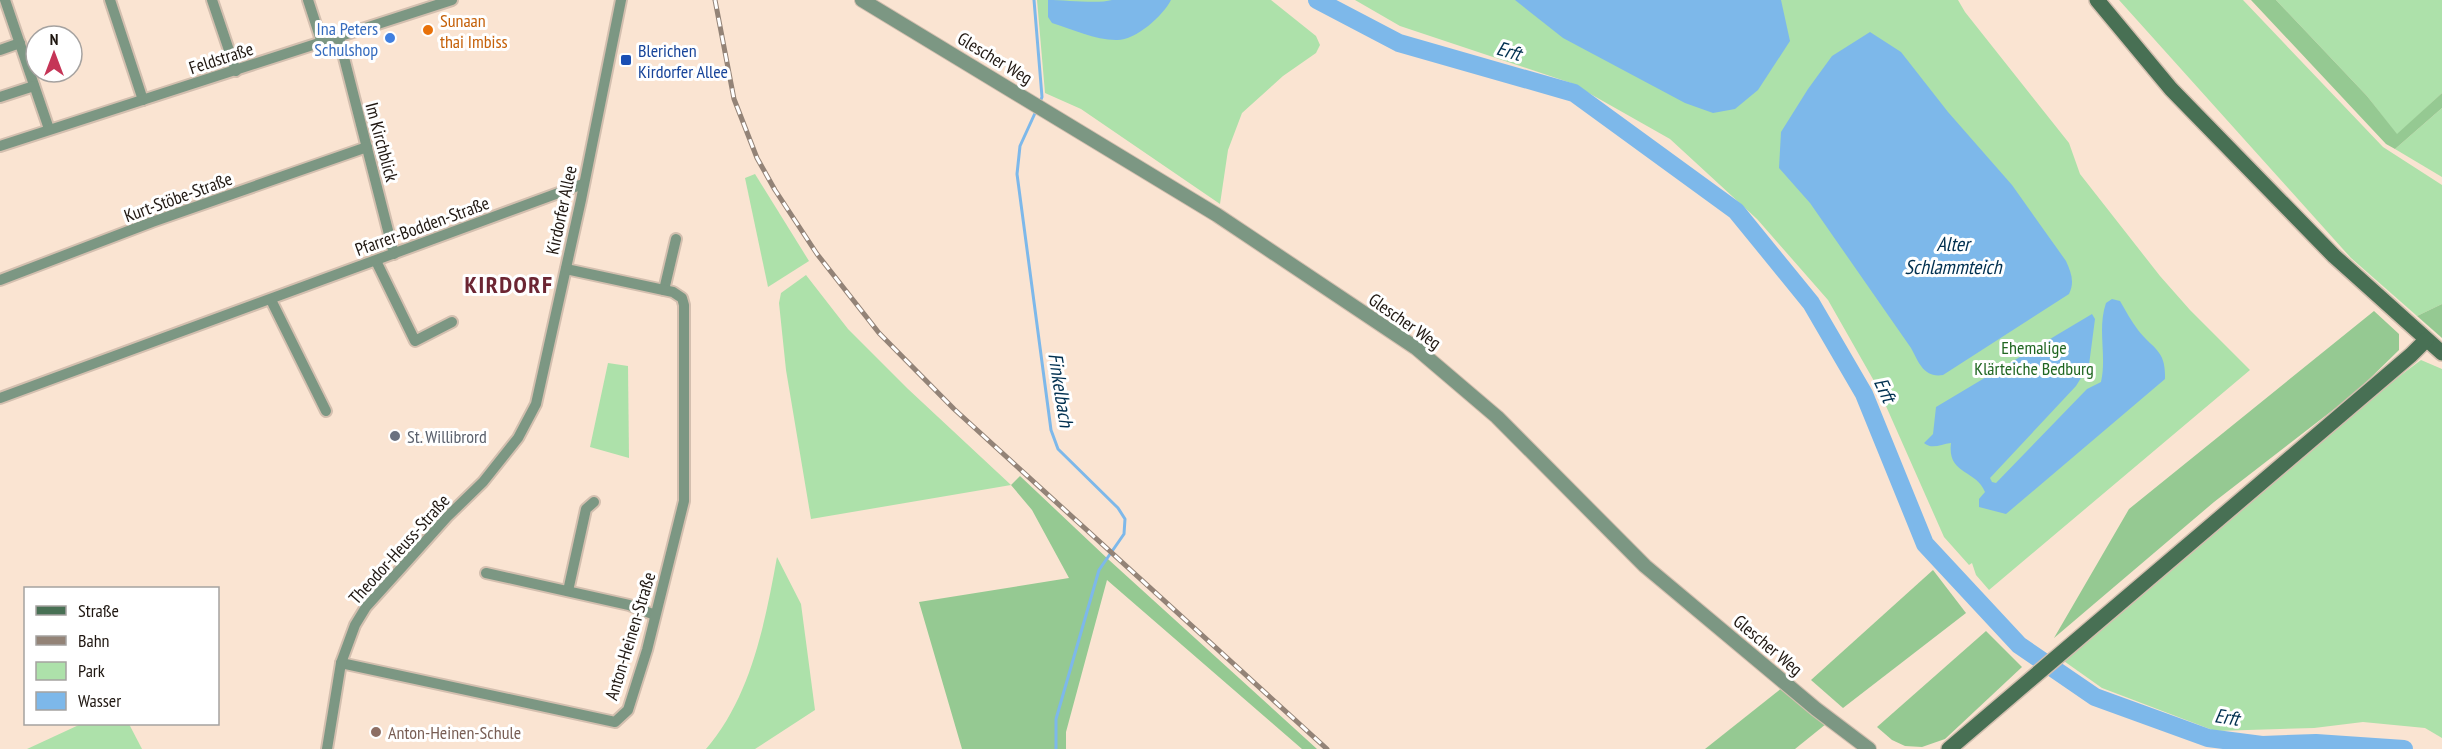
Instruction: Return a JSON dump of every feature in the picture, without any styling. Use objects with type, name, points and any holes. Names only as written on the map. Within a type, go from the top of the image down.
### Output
[{"type":"main road","points":[[2097,0],[2171,89],[2334,256],[2442,353]]},
{"type":"main road","points":[[1948,749],[2411,356],[2426,340]]},
{"type":"street","points":[[0,3],[5,0],[49,129]]},
{"type":"street","points":[[110,0],[143,100]]},
{"type":"street","points":[[212,0],[236,71]]},
{"type":"street","points":[[308,0],[322,43]]},
{"type":"street","name":"Feldstraße","points":[[0,146],[339,38],[424,4],[452,0]]},
{"type":"street","name":"Kirdorfer Allee","points":[[483,482],[518,438],[536,404],[621,0]]},
{"type":"street","name":"Glescher Weg","points":[[862,0],[1243,232],[1432,361],[1497,417],[1645,566],[1816,709],[1869,749]]},
{"type":"street","name":"Im Kirchblick","points":[[339,38],[394,254]]},
{"type":"street","points":[[0,50],[20,43]]},
{"type":"street","points":[[0,97],[34,86]]},
{"type":"street","name":"Kurt-Stöbe-Straße","points":[[0,280],[152,222],[367,147]]},
{"type":"street","name":"Pfarrer-Bodden-Straße","points":[[0,398],[584,184]]},
{"type":"street","points":[[664,290],[676,239]]},
{"type":"street","points":[[376,261],[416,341],[452,322]]},
{"type":"street","name":"Anton-Heinen-Straße","points":[[341,663],[615,722],[628,710],[648,650],[684,501],[684,305],[682,298],[673,292],[566,268]]},
{"type":"street","points":[[271,300],[326,411]]},
{"type":"street","name":"Theodor-Heuss-Straße","points":[[327,749],[346,643],[366,607],[447,517],[483,482]]},
{"type":"street","points":[[568,591],[586,509],[594,502]]},
{"type":"street","points":[[486,573],[629,605],[655,615]]},
{"type":"green space","points":[[1037,0],[1271,0],[1316,36],[1320,45],[1316,53],[1283,76],[1242,113],[1228,150],[1220,204],[1081,109],[1045,93]]},
{"type":"green space","name":"Ehemalige Klärteiche Bedburg","points":[[1355,0],[1958,0],[1965,12],[2069,143],[2080,174],[2160,276],[2190,310],[2250,370],[1989,590],[1976,575],[1972,563],[1969,565],[1944,537],[1878,388],[1828,300],[1757,219],[1670,139],[1571,83],[1400,26]]},
{"type":"green space","points":[[2119,0],[2243,0],[2383,147],[2442,185],[2442,304],[2417,316],[2351,258]]},
{"type":"green space","points":[[2251,0],[2276,0],[2367,96],[2397,134],[2442,93],[2442,108],[2395,149],[2386,144]]},
{"type":"green space","points":[[2276,0],[2442,0],[2442,93],[2397,135],[2367,96]]},
{"type":"green space","points":[[2442,108],[2442,177],[2395,149]]},
{"type":"green space","points":[[755,174],[809,261],[768,287],[745,178]]},
{"type":"green space","points":[[806,275],[848,329],[908,389],[1011,485],[811,519],[786,370],[779,303],[781,293]]},
{"type":"green space","points":[[2442,304],[2442,338],[2417,316]]},
{"type":"green space","points":[[2374,311],[2399,334],[2399,350],[2355,393],[2214,502],[2054,638],[2129,509]]},
{"type":"green space","points":[[2421,360],[2442,369],[2442,738],[2425,728],[2363,722],[2314,728],[2215,731],[2102,688],[2061,659],[2372,397]]},
{"type":"green space","points":[[608,363],[628,366],[629,458],[590,447]]},
{"type":"green space","points":[[1020,476],[1317,749],[1302,749],[1107,580],[1066,732],[1066,749],[962,749],[919,602],[1069,578],[1032,510],[1011,485]]},
{"type":"green space","points":[[777,557],[801,604],[815,710],[755,749],[706,749],[721,729],[745,683],[761,633]]},
{"type":"green space","points":[[1933,570],[1966,613],[1843,708],[1811,680]]},
{"type":"green space","points":[[1986,631],[2022,667],[1945,739],[1922,747],[1905,746],[1892,740],[1877,727]]},
{"type":"green space","points":[[1783,687],[1826,724],[1795,749],[1705,749]]},
{"type":"green space","points":[[79,725],[130,725],[142,749],[27,749]]},
{"type":"water","points":[[1048,0],[1090,2],[1171,0],[1162,13],[1140,32],[1123,39],[1108,40],[1052,23],[1048,17]]},
{"type":"water","points":[[1515,0],[1781,0],[1790,41],[1758,90],[1735,109],[1713,113],[1685,103],[1563,38]]},
{"type":"water","name":"Alter Schlammteich","points":[[1870,32],[1901,52],[1948,112],[2012,185],[2066,261],[2072,277],[2069,294],[1943,375],[1931,374],[1923,368],[1810,203],[1779,168],[1781,132],[1808,89],[1832,56]]},
{"type":"water","points":[[2112,299],[2120,301],[2138,330],[2158,351],[2165,369],[2165,379],[2006,514],[1979,507],[1979,499],[1985,492],[1975,479],[1953,461],[1951,443],[1933,446],[1924,443],[1933,434],[1936,407],[2092,314],[2095,319],[2089,365],[2076,386],[1990,478],[1996,483],[2087,389],[2101,382],[2103,313],[2106,303]]},
{"type":"waterway","name":"Finkelbach","points":[[1034,0],[1042,97],[1040,102]]},
{"type":"waterway","name":"Erft","points":[[1317,0],[1399,43],[1574,93],[1736,211],[1811,303],[1864,394],[1925,544],[2019,645],[2095,697],[2208,738],[2262,745],[2316,743],[2404,749]]},
{"type":"waterway","name":"Finkelbach","points":[[1036,111],[1020,146],[1017,174],[1051,430],[1058,449],[1118,508],[1125,519],[1124,534],[1099,570],[1056,719],[1056,749]]},
{"type":"railway","points":[[715,0],[734,99],[757,158],[817,254],[879,333],[954,409],[1327,749]]},
{"type":"place","name":"Sunaan thai Imbiss","points":[[428,30]]},
{"type":"place","name":"Ina Peters Schulshop","points":[[390,38]]},
{"type":"place","name":"Blerichen Kirdorfer Allee","points":[[626,60]]},
{"type":"place","name":"St. Willibrord","points":[[395,436]]},
{"type":"place","name":"Anton-Heinen-Schule","points":[[376,732]]},
{"type":"district","name":"KIRDORF","points":[[509,284]]}]
